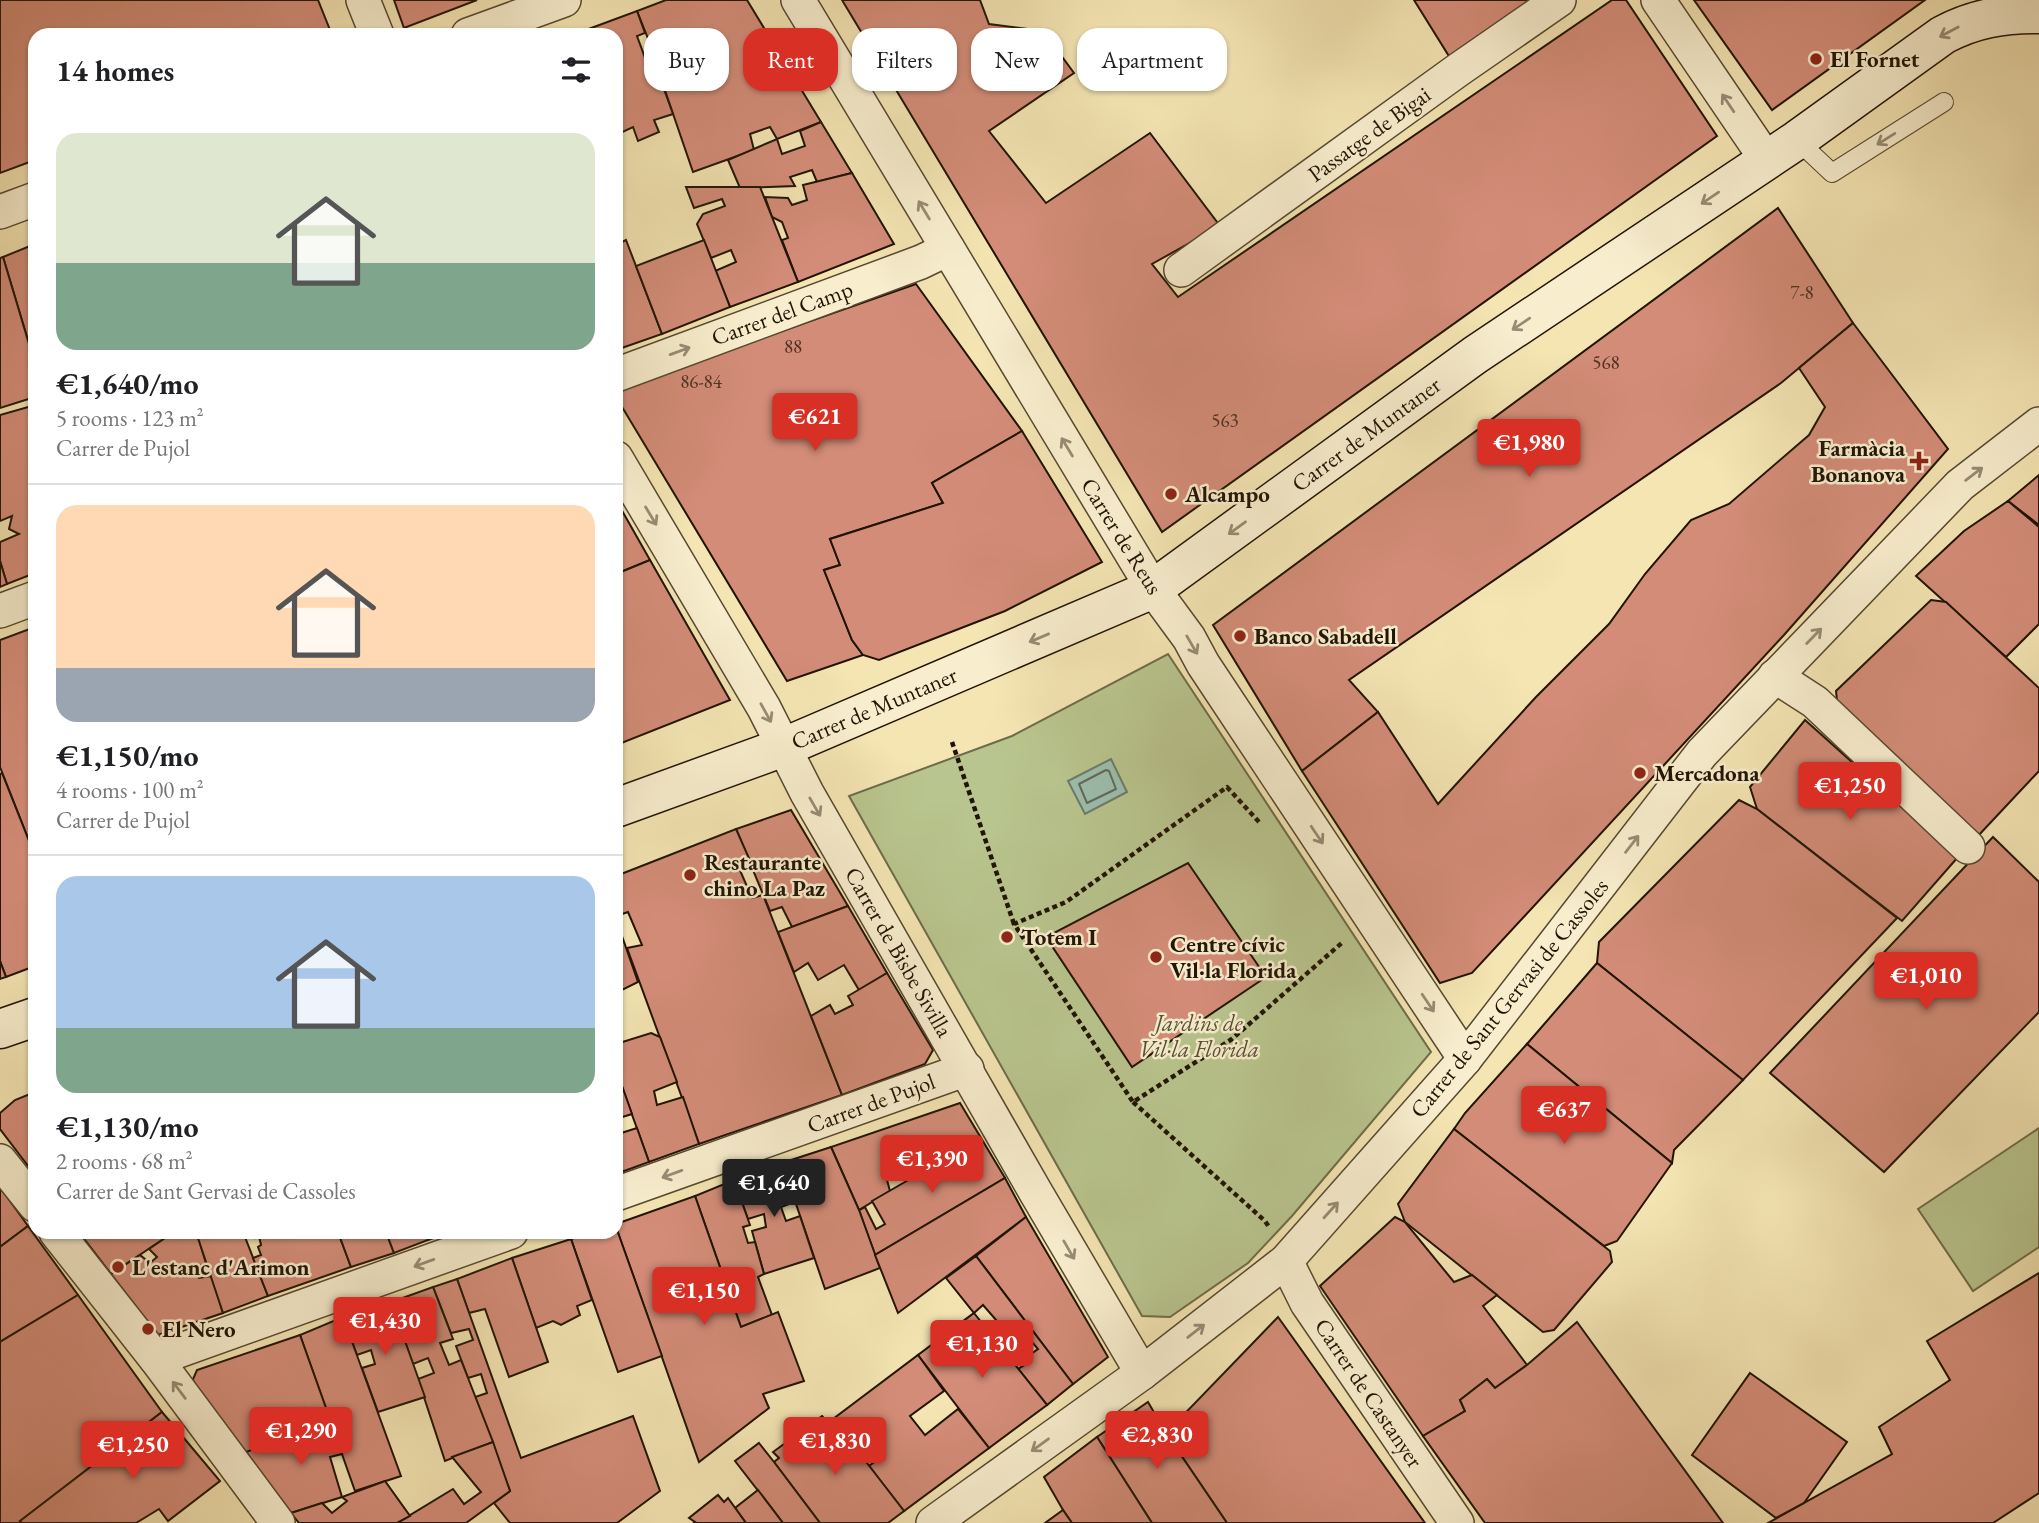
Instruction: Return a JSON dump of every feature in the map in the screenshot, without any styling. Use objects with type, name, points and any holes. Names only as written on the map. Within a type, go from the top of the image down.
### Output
[{"type":"street","points":[[363,0],[374,28]]},
{"type":"street","points":[[487,28],[564,0]]},
{"type":"street","name":"Carrer de Reus","points":[[799,0],[1153,589],[1189,638],[1203,664],[1465,1059]]},
{"type":"street","name":"Passatge de Bigai","points":[[1181,270],[1559,0]]},
{"type":"street","points":[[1658,0],[1782,150]]},
{"type":"street","name":"Carrer de Muntaner","points":[[623,805],[784,747],[1153,589],[1475,355],[1782,150],[1943,35],[1966,23],[1993,17],[2039,14]]},
{"type":"street","points":[[0,212],[28,202]]},
{"type":"street","name":"Carrer del Camp","points":[[623,372],[921,262],[948,249]]},
{"type":"street","name":"Carrer de Sant Gervasi de Cassoles","points":[[933,1523],[1142,1373],[1286,1261],[1465,1059],[1702,753],[1960,485],[2039,425]]},
{"type":"street","name":"Carrer de Bisbe Sivilla","points":[[623,470],[1142,1373]]},
{"type":"street","points":[[0,611],[28,601]]},
{"type":"street","points":[[1775,676],[1815,702],[1968,847]]},
{"type":"street","points":[[0,1029],[28,1019]]},
{"type":"street","name":"Carrer de Pujol","points":[[623,1192],[967,1069]]},
{"type":"street","points":[[0,1161],[28,1196]]},
{"type":"street","points":[[62,1239],[156,1359],[278,1523]]},
{"type":"street","points":[[156,1359],[491,1239]]},
{"type":"street","name":"Carrer de Castanyer","points":[[1286,1261],[1307,1303],[1457,1523]]},
{"type":"lane","points":[[1782,150],[1832,173],[1944,102]]},
{"type":"path","points":[[952,742],[1014,924],[1133,1102],[1265,1221]]},
{"type":"path","points":[[1014,924],[1066,902],[1227,787],[1263,826]]},
{"type":"path","points":[[1339,929],[1351,948]]},
{"type":"path","points":[[1133,1102],[1232,1039],[1346,940]]},
{"type":"green space","name":"Jardins de Vil·la Florida","points":[[1168,654],[1431,1052],[1292,1216],[1248,1263],[1170,1317],[1142,1316],[849,796],[1012,736]]},
{"type":"green space","points":[[2039,1128],[2039,1247],[1973,1291],[1918,1209]]},
{"type":"water","points":[[1111,759],[1127,792],[1085,814],[1068,781]]},
{"type":"building","points":[[0,0],[318,0],[329,28],[28,28],[28,163],[0,173]]},
{"type":"building","points":[[394,0],[477,0],[404,28]]},
{"type":"building","points":[[666,0],[747,0],[764,28],[743,28],[743,91],[802,91],[821,122],[777,139],[770,127],[750,134],[754,150],[693,172],[665,91],[729,91],[729,28],[644,28],[637,11]]},
{"type":"building","points":[[842,0],[980,0],[989,24],[1020,28],[971,28],[971,91],[1048,91],[989,131],[1046,203],[1150,133],[1220,226],[1152,264],[1178,297],[1612,0],[1626,0],[1717,136],[1162,532],[897,91],[957,91],[957,28],[859,28]]},
{"type":"building","points":[[1414,0],[1543,0],[1452,61]]},
{"type":"building","points":[[1694,0],[1925,0],[1772,110]]},
{"type":"building","points":[[637,11],[644,30],[644,33],[637,36],[644,55],[644,91],[665,91],[673,114],[654,120],[659,132],[638,141],[633,127],[623,132],[623,28],[591,28]]},
{"type":"building","points":[[1063,58],[1074,73],[1063,81]]},
{"type":"building","points":[[821,122],[852,173],[817,182],[812,170],[790,177],[795,186],[740,188],[728,160],[777,139],[782,154],[805,146],[800,131]]},
{"type":"building","points":[[852,173],[894,244],[798,282],[782,240],[788,238],[782,222],[772,217],[765,197],[788,198],[792,205],[807,200],[803,185]]},
{"type":"building","points":[[686,187],[760,187],[798,282],[730,307],[715,271],[736,262],[731,250],[711,258],[697,224],[703,214],[725,206],[722,199],[694,208]]},
{"type":"building","points":[[1778,208],[1853,323],[1781,383],[1349,680],[1378,712],[1302,771],[1213,625]]},
{"type":"building","points":[[626,240],[662,334],[623,348],[623,242]]},
{"type":"building","points":[[704,240],[730,307],[662,334],[636,266]]},
{"type":"building","points":[[28,247],[28,341],[3,257]]},
{"type":"building","points":[[3,257],[28,341],[28,399],[0,408],[0,258]]},
{"type":"building","points":[[916,284],[1022,431],[932,483],[943,503],[830,539],[840,565],[824,570],[852,640],[863,655],[787,681],[623,409],[623,387]]},
{"type":"building","points":[[1853,323],[1948,449],[1784,635],[1472,973],[1440,983],[1302,771],[1378,712],[1438,804],[1536,697],[1609,624],[1645,574],[1691,520],[1729,504],[1809,435],[1825,407],[1799,368]]},
{"type":"building","points":[[28,407],[28,576],[7,584],[0,561],[0,542],[19,534],[9,529],[12,516],[0,521],[0,415]]},
{"type":"building","points":[[1022,431],[1102,562],[1005,611],[879,660],[863,655],[852,640],[824,570],[840,565],[830,539],[943,503],[932,483]]},
{"type":"building","points":[[2039,475],[2039,525],[2008,501]]},
{"type":"building","points":[[2008,501],[2039,527],[2039,624],[2006,657],[1916,576],[1964,531]]},
{"type":"building","points":[[623,512],[650,560],[623,571]]},
{"type":"building","points":[[650,560],[730,700],[623,742],[623,571]]},
{"type":"building","points":[[0,561],[7,584],[0,587]]},
{"type":"building","points":[[1931,600],[1946,602],[2039,688],[2039,771],[1977,837],[1838,710],[1836,691]]},
{"type":"building","points":[[28,630],[28,838],[0,767],[0,640]]},
{"type":"building","points":[[1805,720],[1958,857],[1902,921],[1757,809],[1750,787]]},
{"type":"building","points":[[2,773],[28,838],[28,969],[6,977],[0,961]]},
{"type":"building","points":[[1739,800],[1757,809],[1897,918],[1743,1080],[1597,963],[1599,942]]},
{"type":"building","points":[[791,810],[848,906],[792,927],[782,907],[770,911],[736,829]]},
{"type":"building","points":[[736,829],[752,865],[739,868],[752,898],[763,895],[842,1095],[699,1144],[627,948],[642,945],[628,912],[623,914],[623,873]]},
{"type":"building","points":[[1993,837],[2039,882],[2039,1012],[1884,1172],[1770,1073]]},
{"type":"building","name":"Centre cívic Vil·la Florida","points":[[1188,863],[1266,977],[1132,1067],[1046,937]]},
{"type":"building","points":[[848,906],[887,973],[859,990],[844,965],[818,980],[808,963],[794,972],[778,932]]},
{"type":"building","points":[[623,939],[638,982],[623,990]]},
{"type":"building","points":[[0,961],[6,977],[0,979]]},
{"type":"building","points":[[1597,963],[1743,1080],[1674,1150],[1672,1163],[1527,1044]]},
{"type":"building","points":[[887,973],[933,1050],[925,1064],[842,1095],[811,1016],[830,1005],[835,1014],[853,1005],[848,996]]},
{"type":"building","points":[[651,1033],[660,1037],[677,1082],[654,1091],[657,1105],[683,1097],[699,1144],[649,1162],[623,1090],[623,1042]]},
{"type":"building","points":[[1527,1044],[1672,1163],[1617,1241],[1604,1246],[1454,1129]]},
{"type":"building","points":[[623,1089],[632,1114],[623,1117]]},
{"type":"building","points":[[28,1095],[28,1166],[0,1129],[0,1113],[15,1100]]},
{"type":"building","points":[[960,1103],[981,1138],[933,1165],[928,1156],[923,1159],[918,1169],[906,1172],[899,1167],[891,1171],[887,1180],[890,1191],[859,1210],[831,1147]]},
{"type":"building","points":[[637,1128],[649,1162],[623,1171],[623,1132]]},
{"type":"building","points":[[1454,1129],[1610,1251],[1612,1262],[1554,1330],[1543,1332],[1405,1222],[1398,1204]]},
{"type":"building","points":[[981,1138],[1005,1178],[875,1255],[859,1210],[865,1207],[876,1229],[885,1224],[872,1201]]},
{"type":"building","points":[[831,1147],[859,1210],[880,1268],[825,1289],[782,1163]]},
{"type":"building","points":[[782,1163],[795,1202],[781,1207],[786,1221],[800,1216],[814,1258],[764,1274],[752,1231],[766,1227],[764,1214],[748,1219],[734,1180]]},
{"type":"building","points":[[1005,1178],[1026,1217],[898,1313],[875,1255]]},
{"type":"building","points":[[734,1180],[750,1225],[743,1227],[748,1243],[755,1242],[764,1274],[758,1277],[772,1315],[741,1327],[695,1196]]},
{"type":"building","points":[[0,1187],[28,1226],[0,1247]]},
{"type":"building","points":[[695,1196],[741,1327],[778,1312],[804,1381],[763,1394],[769,1408],[699,1462],[620,1239],[623,1239],[623,1222]]},
{"type":"building","points":[[1026,1217],[1108,1357],[1073,1384],[976,1256]]},
{"type":"building","points":[[1395,1217],[1405,1222],[1454,1282],[1472,1275],[1497,1295],[1483,1306],[1527,1365],[1495,1388],[1487,1379],[1460,1400],[1465,1411],[1423,1436],[1320,1286]]},
{"type":"building","points":[[28,1226],[28,1239],[37,1239],[78,1295],[0,1342],[0,1247]]},
{"type":"building","points":[[84,1239],[164,1239],[111,1274]]},
{"type":"building","points":[[164,1239],[199,1239],[206,1263],[194,1269],[199,1278],[212,1276],[223,1313],[158,1335],[111,1274],[140,1255],[150,1263],[157,1257],[149,1249]]},
{"type":"building","points":[[198,1239],[246,1239],[268,1296],[223,1313]]},
{"type":"building","points":[[260,1239],[341,1239],[351,1267],[268,1296],[253,1258],[261,1255],[258,1247],[261,1245]]},
{"type":"building","points":[[341,1239],[389,1239],[394,1253],[351,1267]]},
{"type":"building","points":[[389,1239],[428,1239],[428,1240],[394,1253]]},
{"type":"building","points":[[571,1239],[620,1239],[662,1356],[618,1372]]},
{"type":"building","points":[[571,1239],[592,1300],[577,1306],[580,1315],[561,1325],[553,1321],[536,1328],[512,1258]]},
{"type":"building","points":[[976,1256],[1073,1384],[1047,1405],[1018,1369],[1026,1364],[1028,1356],[1038,1349],[1032,1342],[1010,1358],[986,1329],[997,1321],[983,1305],[974,1313],[946,1278]]},
{"type":"building","points":[[512,1258],[548,1362],[509,1377],[485,1309],[469,1313],[457,1279]]},
{"type":"building","points":[[2039,1273],[2039,1493],[1993,1523],[1768,1523],[1892,1454],[1879,1427],[1950,1380],[1927,1341]]},
{"type":"building","points":[[457,1279],[521,1458],[633,1416],[660,1491],[617,1523],[510,1523],[494,1503],[510,1491],[475,1397],[487,1393],[481,1374],[468,1378],[456,1346],[473,1340],[469,1329],[451,1333],[433,1287]]},
{"type":"building","points":[[433,1287],[453,1339],[440,1343],[449,1365],[461,1360],[493,1442],[445,1461],[418,1379],[434,1373],[428,1358],[413,1364],[391,1302]]},
{"type":"building","points":[[78,1295],[162,1412],[20,1521],[22,1523],[0,1523],[0,1342]]},
{"type":"building","points":[[391,1302],[425,1397],[378,1412],[362,1368],[375,1364],[371,1350],[357,1355],[343,1317]]},
{"type":"building","points":[[974,1313],[1047,1405],[989,1448],[918,1355]]},
{"type":"building","points":[[343,1317],[401,1476],[355,1491],[300,1335]]},
{"type":"building","points":[[1278,1317],[1425,1523],[1227,1523],[1166,1433]]},
{"type":"building","points":[[1577,1322],[1723,1523],[1485,1523],[1423,1436],[1465,1411],[1460,1400],[1487,1379],[1495,1388],[1527,1365]]},
{"type":"building","points":[[300,1335],[326,1408],[306,1415],[304,1408],[287,1414],[295,1434],[244,1453],[195,1388],[193,1379],[197,1370]]},
{"type":"building","points":[[918,1355],[944,1391],[910,1416],[925,1435],[958,1409],[989,1448],[904,1511],[869,1466],[885,1454],[870,1435],[854,1447],[833,1419]]},
{"type":"building","points":[[1750,1373],[1847,1442],[1804,1503],[1776,1518],[1692,1455]]},
{"type":"building","points":[[1148,1402],[1227,1523],[1152,1523],[1097,1437]]},
{"type":"building","points":[[162,1412],[220,1481],[168,1521],[159,1509],[136,1523],[20,1521]]},
{"type":"building","points":[[822,1416],[828,1423],[833,1419],[904,1511],[888,1523],[820,1523],[774,1462],[779,1458],[773,1452]]},
{"type":"building","points":[[329,1419],[342,1454],[330,1457],[342,1497],[291,1513],[244,1453]]},
{"type":"building","points":[[1097,1437],[1152,1523],[1072,1523],[1063,1510],[1044,1477]]},
{"type":"building","points":[[493,1442],[510,1491],[466,1523],[397,1523],[453,1489],[464,1504],[481,1492],[452,1457]]},
{"type":"building","points":[[759,1443],[820,1523],[783,1523],[735,1461]]},
{"type":"building","points":[[385,1481],[410,1516],[397,1523],[299,1523],[291,1513],[322,1503],[332,1513],[347,1501],[342,1497]]},
{"type":"building","points":[[758,1490],[783,1523],[746,1523],[735,1508]]},
{"type":"building","points":[[718,1495],[724,1502],[728,1498],[746,1523],[693,1523],[695,1522],[689,1518]]},
{"type":"building","points":[[1063,1510],[1072,1523],[1045,1523]]},
{"type":"place","name":"El Fornet","points":[[1816,59]]},
{"type":"place","name":"Farmàcia Bonanova","points":[[1919,461]]},
{"type":"place","name":"Alcampo","points":[[1171,494]]},
{"type":"place","name":"Banco Sabadell","points":[[1240,636]]},
{"type":"place","name":"Mercadona","points":[[1640,773]]},
{"type":"place","name":"Restaurante chino La Paz","points":[[690,875]]},
{"type":"place","name":"Totem I","points":[[1007,937]]},
{"type":"place","name":"Centre cívic Vil·la Florida","points":[[1156,957]]},
{"type":"place","name":"L'estanc d'Arimon","points":[[118,1267]]},
{"type":"place","name":"El Nero","points":[[148,1329]]}]
